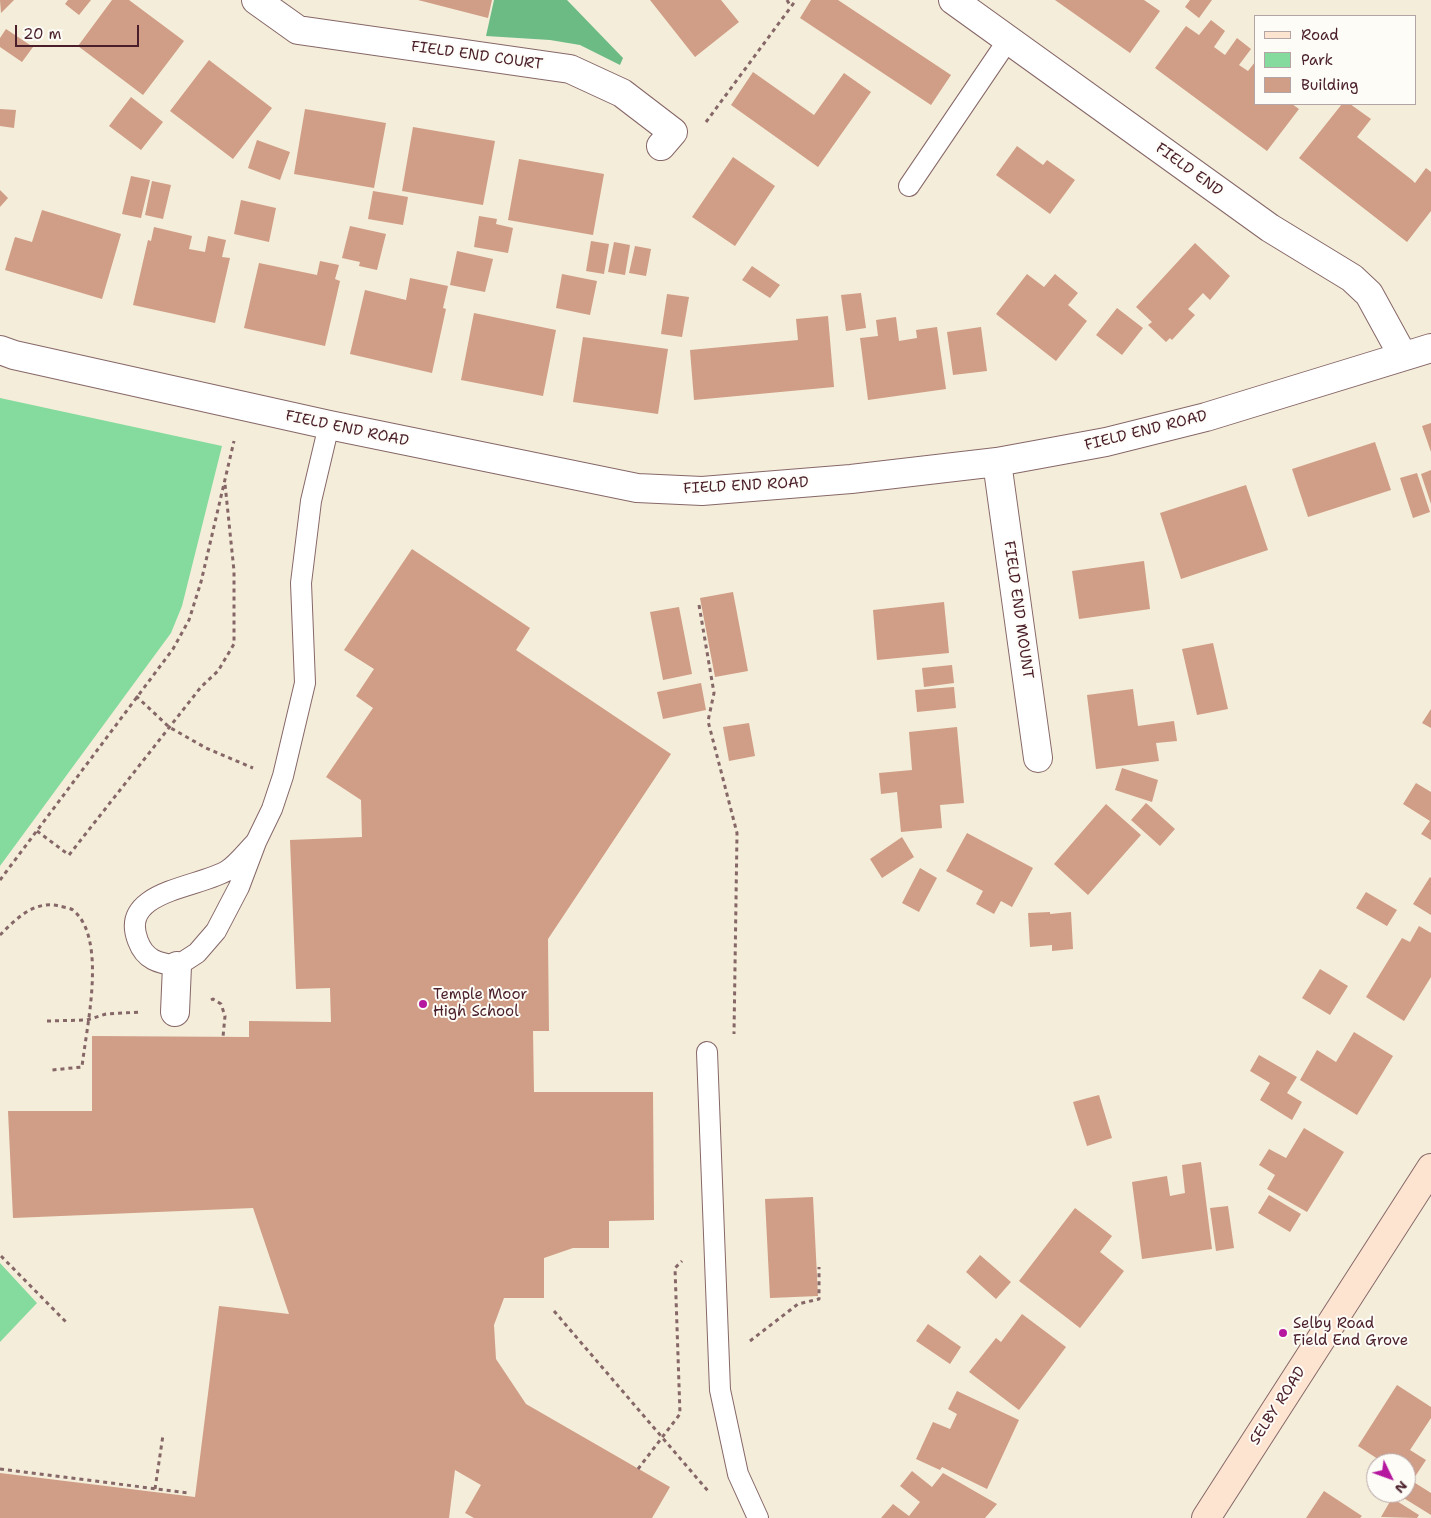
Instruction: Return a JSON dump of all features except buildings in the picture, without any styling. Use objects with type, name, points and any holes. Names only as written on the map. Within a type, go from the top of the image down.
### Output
[{"type":"main road","name":"SELBY ROAD","points":[[1206,1518],[1431,1168]]},
{"type":"street","name":"FIELD END COURT","points":[[256,0],[298,30],[570,69],[622,93],[667,139]]},
{"type":"street","name":"FIELD END","points":[[953,0],[1270,228],[1352,278],[1370,294],[1403,356]]},
{"type":"street","name":"FIELD END ROAD","points":[[0,350],[108,378],[637,488],[702,491],[851,479],[997,462],[1106,442],[1206,417],[1431,348]]},
{"type":"street","name":"FIELD END MOUNT","points":[[997,462],[1038,758]]},
{"type":"street","points":[[175,1012],[177,966]]},
{"type":"lane","points":[[909,186],[1008,40]]},
{"type":"lane","points":[[256,842],[229,869],[197,883],[169,891],[146,902],[136,916],[134,927],[144,954],[157,963],[177,966],[197,953],[216,930],[239,887],[256,842],[272,809],[283,776],[305,683],[302,584],[312,501],[329,425]]},
{"type":"lane","points":[[707,1052],[720,1390],[738,1474],[758,1518]]},
{"type":"path","points":[[787,0],[791,6]]},
{"type":"path","points":[[667,139],[708,121],[796,0]]},
{"type":"path","points":[[0,880],[173,649],[189,620],[201,582],[242,406]]},
{"type":"path","points":[[37,832],[69,855],[200,687],[218,671],[234,644],[234,571],[224,481]]},
{"type":"path","points":[[699,605],[714,692],[708,720],[737,833],[734,1043]]},
{"type":"path","points":[[136,696],[169,727],[206,748],[250,767],[283,776]]},
{"type":"path","points":[[0,935],[16,919],[37,906],[53,905],[72,909],[85,925],[90,946],[93,976],[82,1067],[52,1070]]},
{"type":"path","points":[[47,1021],[87,1020]]},
{"type":"path","points":[[1,1256],[67,1323]]},
{"type":"path","points":[[638,1469],[680,1414],[675,1268],[684,1258]]},
{"type":"path","points":[[719,1374],[749,1342],[776,1319],[798,1304],[819,1298],[819,1267]]},
{"type":"path","points":[[554,1311],[711,1494]]},
{"type":"path","points":[[155,1489],[163,1435]]},
{"type":"path","points":[[0,1469],[189,1493]]},
{"type":"green space","points":[[494,0],[567,0],[623,58],[620,65],[580,45],[550,40],[486,36]]},
{"type":"green space","points":[[0,398],[222,446],[182,606],[171,633],[0,866]]},
{"type":"green space","points":[[0,1263],[37,1303],[0,1342]]},
{"type":"place","name":"Temple Moor High School","points":[[423,1004]]},
{"type":"place","name":"Selby Road Field End Grove","points":[[1283,1333]]}]
